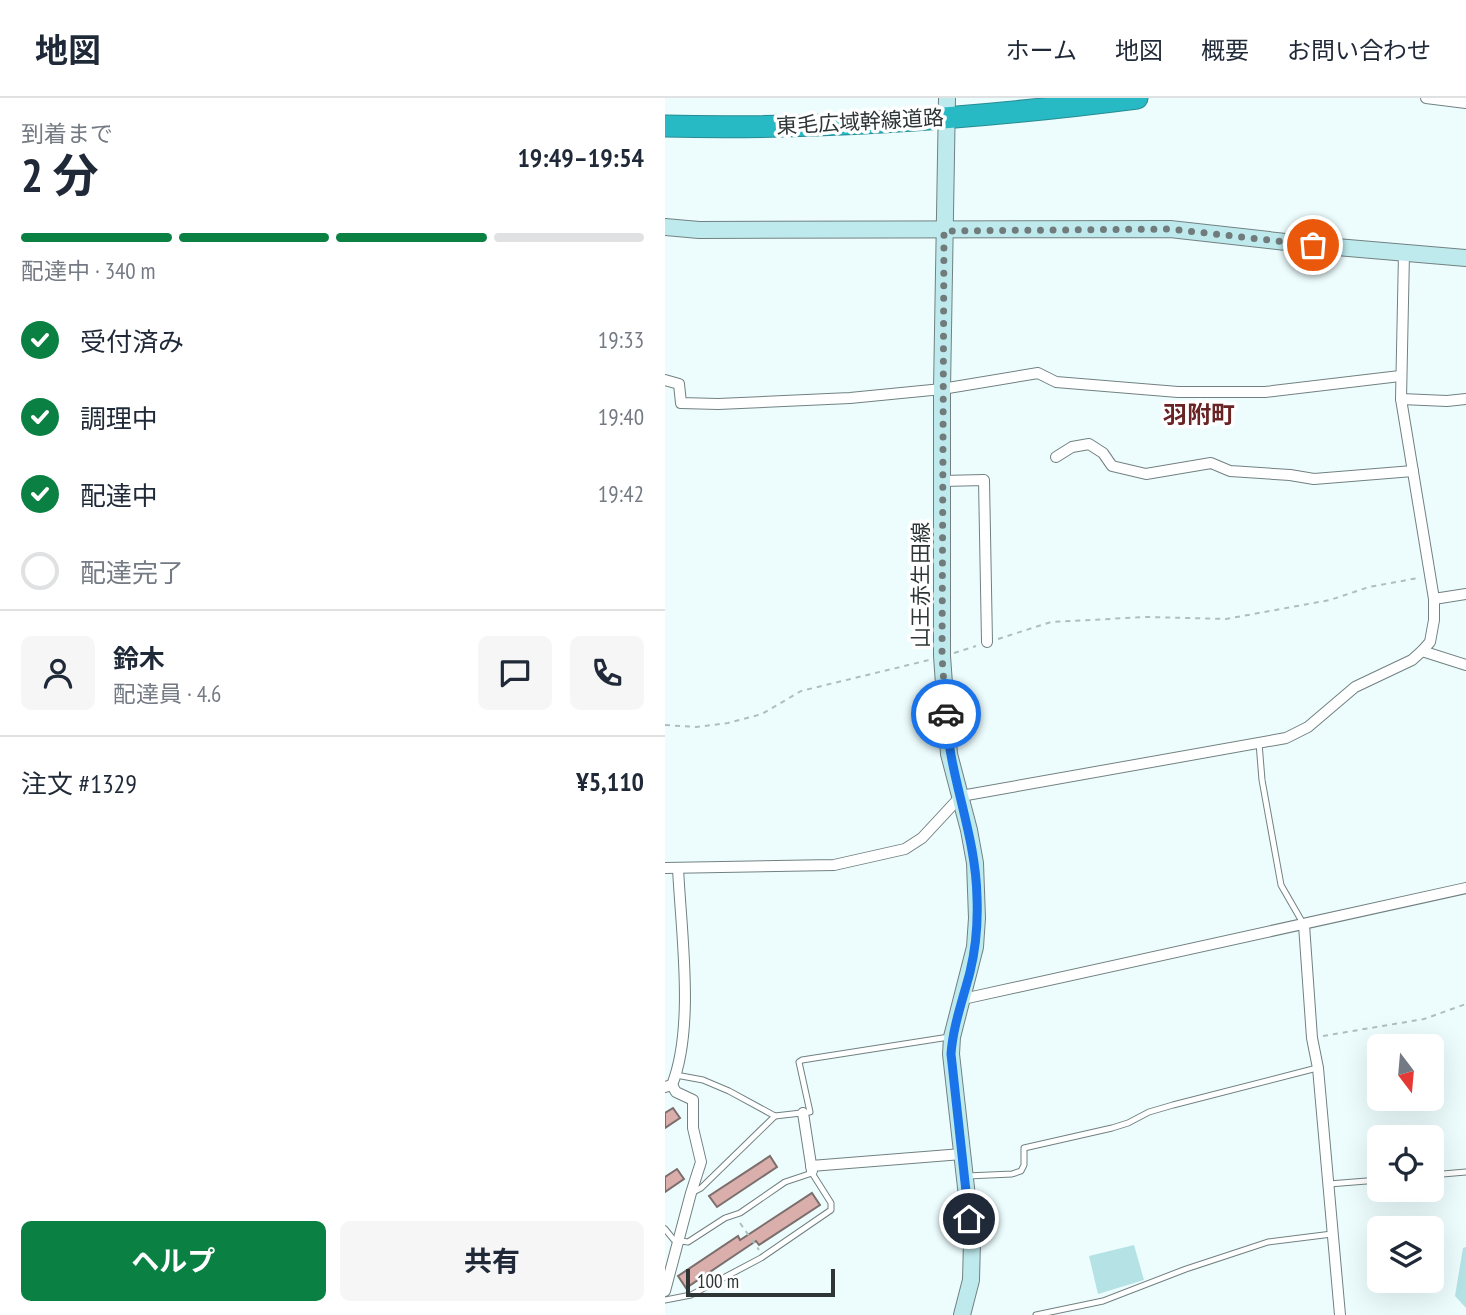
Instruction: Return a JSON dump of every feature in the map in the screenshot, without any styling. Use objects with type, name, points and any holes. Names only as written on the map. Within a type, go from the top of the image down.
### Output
[{"type":"highway","name":"東毛広域幹線道路","points":[[665,126],[787,128],[1022,98]]},
{"type":"highway","name":"東毛広域幹線道路","points":[[665,114],[787,114],[1137,98]]},
{"type":"main road","name":"山王赤生田線","points":[[947,107],[942,389],[942,656],[949,754],[975,863],[977,895],[975,947],[952,1037],[951,1074],[972,1258],[968,1298],[962,1315]]},
{"type":"main road","points":[[665,228],[944,231],[1170,229],[1466,258]]},
{"type":"street","points":[[1426,98],[1466,103]]},
{"type":"street","points":[[665,868],[834,865],[905,849],[922,838],[961,796],[1286,738],[1308,727],[1355,687],[1412,660],[1430,642],[1434,599],[1401,399],[1403,253]]},
{"type":"street","points":[[665,380],[679,384],[681,403],[718,404],[850,398],[942,389],[1038,373],[1056,382],[1178,393],[1292,390],[1400,376]]},
{"type":"street","points":[[1401,399],[1466,399]]},
{"type":"street","points":[[1056,457],[1072,447],[1089,444],[1103,453],[1112,466],[1146,474],[1211,463],[1230,471],[1314,479],[1413,471]]},
{"type":"street","points":[[942,481],[984,480],[987,642]]},
{"type":"street","points":[[1434,599],[1466,594]]},
{"type":"street","points":[[1422,651],[1466,665]]},
{"type":"street","points":[[665,1291],[702,1162],[693,1128],[693,1100],[675,1092],[671,1082],[685,1017],[678,868]]},
{"type":"street","points":[[963,999],[1466,888]]},
{"type":"street","points":[[1304,925],[1312,1038],[1318,1068],[1340,1315]]},
{"type":"street","points":[[803,1113],[811,1170],[962,1154]]},
{"type":"lane","points":[[1259,742],[1262,780],[1281,885],[1304,925]]},
{"type":"lane","points":[[671,1082],[703,1080],[775,1116],[810,1112],[799,1062],[802,1060],[952,1037]]},
{"type":"lane","points":[[964,1177],[1012,1174],[1021,1171],[1024,1165],[1024,1148],[1112,1128],[1161,1108],[1318,1068]]},
{"type":"lane","points":[[691,1194],[701,1188],[775,1116]]},
{"type":"lane","points":[[665,1229],[669,1236],[678,1242],[688,1242],[785,1182],[811,1170],[831,1203],[831,1210],[763,1256],[691,1295],[665,1300]]},
{"type":"lane","points":[[1444,1174],[1466,1172]]},
{"type":"lane","points":[[1329,1184],[1367,1181]]},
{"type":"lane","points":[[1036,1315],[1103,1301],[1186,1269],[1268,1242],[1333,1234]]},
{"type":"path","points":[[665,725],[696,727],[762,714],[801,691],[942,656],[1051,622],[1146,617],[1226,619],[1330,600],[1369,587],[1429,575]]},
{"type":"path","points":[[1312,1038],[1424,1019],[1466,1004]]},
{"type":"path","points":[[736,1214],[763,1256]]},
{"type":"shaded area","points":[[1134,1245],[1144,1280],[1098,1294],[1089,1256]]},
{"type":"shaded area","points":[[1466,1247],[1466,1308],[1455,1296],[1463,1248]]},
{"type":"building","points":[[673,1108],[680,1118],[665,1128],[665,1113]]},
{"type":"building","points":[[770,1156],[777,1167],[717,1207],[709,1196]]},
{"type":"building","points":[[677,1169],[684,1179],[665,1192],[665,1177]]},
{"type":"building","points":[[812,1193],[820,1205],[759,1245],[756,1241],[686,1288],[678,1276],[738,1236],[740,1240]]},
{"type":"way so far","points":[[946,714],[942,656],[944,231],[1170,229],[1313,245]]},
{"type":"district","name":"羽附町","points":[[1199,415]]},
{"type":"route","points":[[946,714],[949,754],[969,830],[977,895],[975,947],[952,1037],[951,1054],[951,1074],[969,1219]]}]
